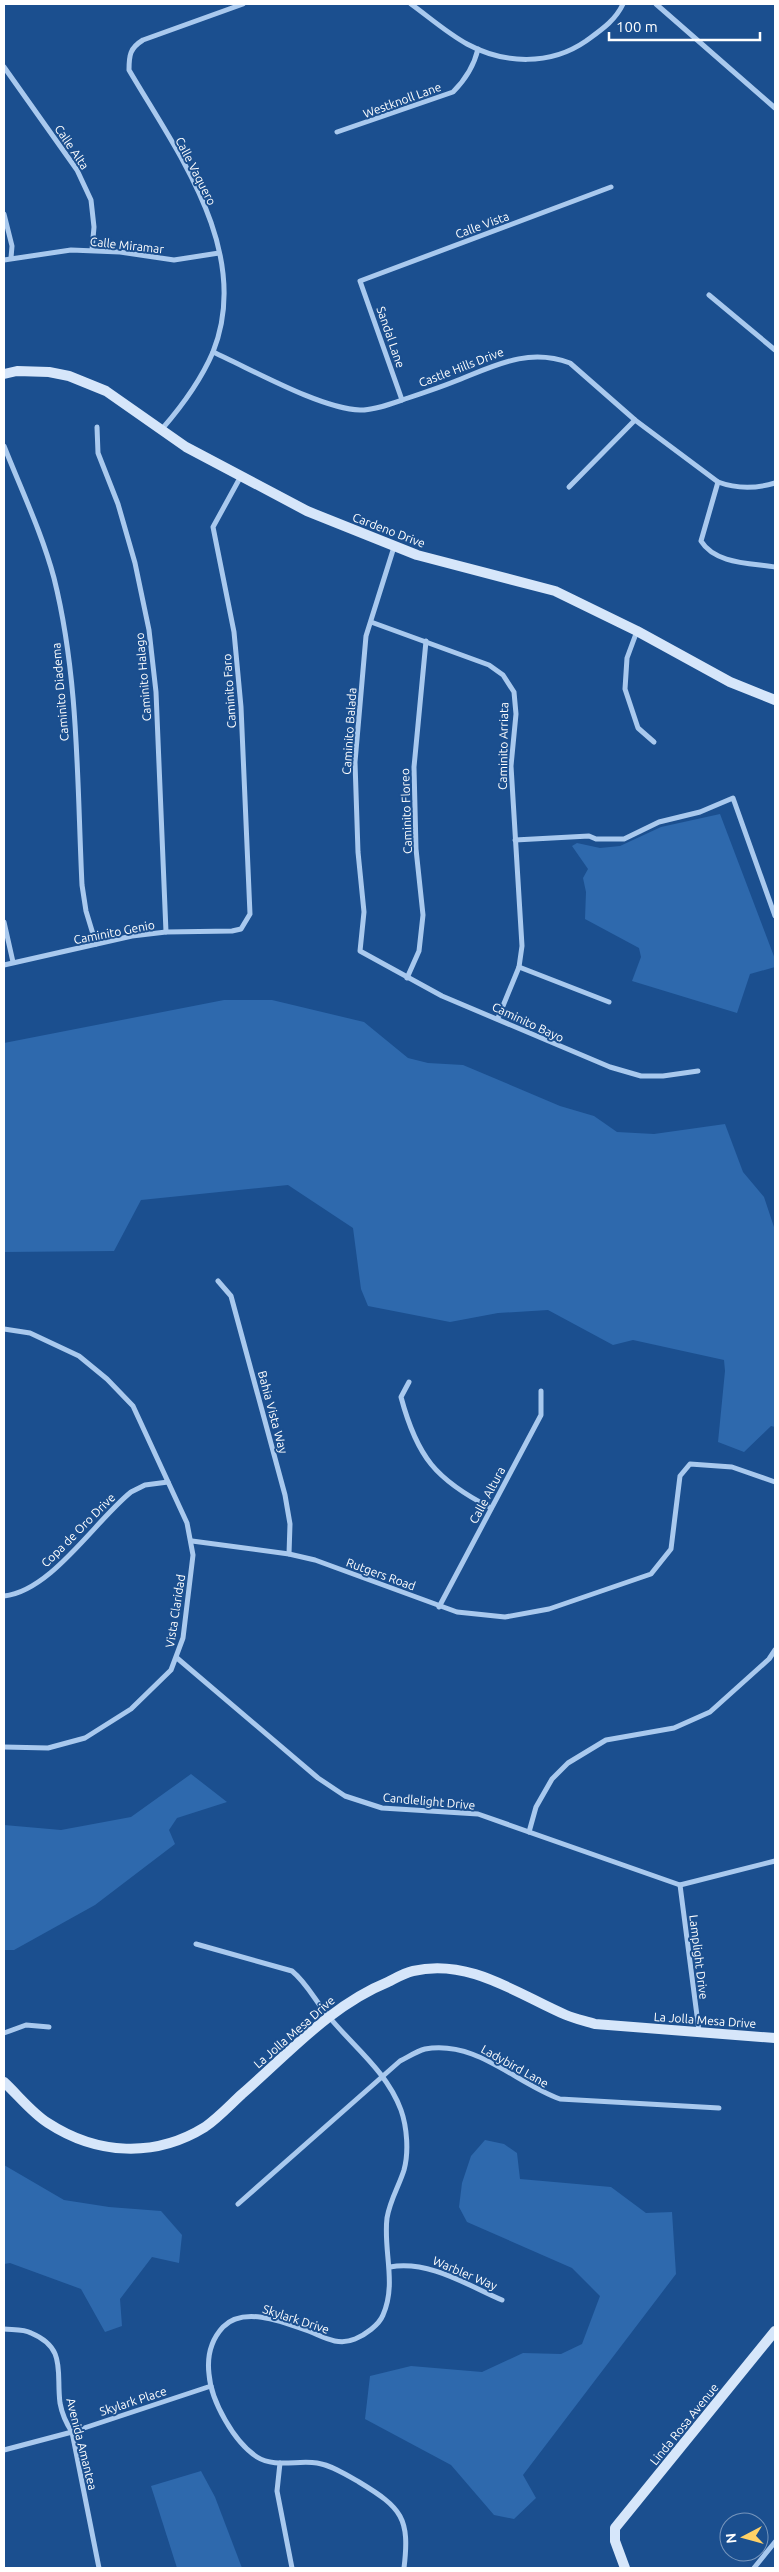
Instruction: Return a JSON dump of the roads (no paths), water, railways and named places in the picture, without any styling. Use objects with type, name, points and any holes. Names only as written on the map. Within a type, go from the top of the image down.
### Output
[{"type":"street","name":"Calle Vaquero","points":[[162,428],[194,386],[213,352],[222,314],[223,273],[207,213],[192,179],[129,70],[129,53],[135,45],[143,40],[243,4]]},
{"type":"street","points":[[411,4],[466,44],[502,58],[536,60],[572,51],[609,24],[623,4]]},
{"type":"street","points":[[656,4],[775,108]]},
{"type":"street","name":"Westknoll Lane","points":[[337,132],[453,92],[463,82],[475,62],[478,49]]},
{"type":"street","name":"Calle Alta","points":[[4,67],[77,170],[91,200],[94,227],[92,250]]},
{"type":"street","name":"Calle Vista","points":[[360,281],[610,188]]},
{"type":"street","points":[[4,214],[12,246],[11,258]]},
{"type":"street","name":"Calle Miramar","points":[[4,260],[71,250],[120,252],[174,260],[219,253]]},
{"type":"street","name":"Sandal Lane","points":[[360,281],[402,400]]},
{"type":"street","points":[[708,295],[775,350]]},
{"type":"street","name":"Castle Hills Drive","points":[[213,352],[336,406],[360,410],[402,400],[511,358],[536,356],[556,358],[570,363],[635,420],[718,482],[730,486],[754,488],[775,483]]},
{"type":"street","name":"Cardeno Drive","points":[[4,374],[17,371],[49,372],[69,376],[106,391],[162,428],[186,447],[307,511],[394,547],[426,558],[554,590],[637,631],[730,682],[775,700]]},
{"type":"street","points":[[569,487],[635,420]]},
{"type":"street","name":"Caminito Halago","points":[[97,427],[98,453],[118,504],[135,563],[150,630],[156,692],[166,932]]},
{"type":"street","name":"Caminito Diadema","points":[[4,446],[40,536],[53,576],[62,616],[72,690],[82,885],[86,911],[96,944]]},
{"type":"street","name":"Caminito Faro","points":[[241,476],[212,526],[234,632],[241,707],[250,914]]},
{"type":"street","points":[[718,482],[701,541],[707,551],[724,559],[775,567]]},
{"type":"street","name":"Caminito Balada","points":[[360,951],[364,912],[358,852],[355,762],[366,636],[394,547]]},
{"type":"street","name":"Caminito Arriata","points":[[371,622],[489,665],[503,675],[514,692],[516,714],[511,766],[522,946],[519,967],[498,1018]]},
{"type":"street","points":[[637,631],[627,658],[625,688],[638,728],[654,742]]},
{"type":"street","name":"Caminito Floreo","points":[[407,978],[419,951],[423,915],[416,850],[414,767],[426,641]]},
{"type":"street","points":[[515,840],[589,836],[596,839],[614,841],[659,822],[700,812],[733,798],[775,916]]},
{"type":"street","name":"Caminito Genio","points":[[4,965],[132,936],[166,932],[241,929],[250,914]]},
{"type":"street","points":[[4,922],[13,962]]},
{"type":"street","name":"Caminito Bayo","points":[[360,951],[442,996],[498,1018],[565,1050],[610,1067],[641,1076],[663,1076],[698,1071]]},
{"type":"street","points":[[519,967],[609,1002]]},
{"type":"street","name":"Bahia Vista Way","points":[[218,1280],[231,1296],[285,1495],[290,1524],[289,1554]]},
{"type":"street","points":[[4,1329],[30,1333],[79,1356],[107,1379],[133,1406],[187,1523],[192,1542]]},
{"type":"street","points":[[409,1382],[400,1397],[413,1436],[433,1468],[461,1492],[491,1508]]},
{"type":"street","name":"Calle Altura","points":[[439,1607],[540,1415],[541,1391]]},
{"type":"street","name":"Rutgers Road","points":[[192,1542],[289,1554],[315,1560],[439,1607],[457,1612],[505,1617],[549,1609],[651,1574],[671,1549],[680,1476],[690,1464],[732,1467],[775,1482]]},
{"type":"street","name":"Copa de Oro Drive","points":[[4,1596],[14,1595],[42,1581],[131,1492],[146,1485],[168,1482]]},
{"type":"street","name":"Vista Claridad","points":[[4,1746],[48,1748],[85,1738],[131,1709],[171,1670],[183,1638],[193,1555],[192,1542]]},
{"type":"street","points":[[529,1832],[536,1807],[552,1780],[568,1763],[606,1740],[674,1728],[710,1712],[769,1659],[775,1650]]},
{"type":"street","name":"Candlelight Drive","points":[[177,1658],[318,1778],[345,1796],[382,1808],[478,1814],[680,1884]]},
{"type":"street","points":[[680,1884],[775,1861]]},
{"type":"street","name":"Lamplight Drive","points":[[680,1884],[699,2031]]},
{"type":"street","name":"Skylark Drive","points":[[196,1944],[292,1971],[303,1980],[329,2017],[384,2076],[402,2110],[407,2145],[404,2169],[392,2195],[387,2218],[386,2241],[390,2267],[389,2294],[383,2317],[376,2325],[355,2339],[330,2341],[310,2332],[252,2315],[238,2317],[228,2322],[216,2334],[210,2347],[208,2374],[224,2420],[239,2440],[258,2458],[280,2463],[299,2461],[320,2464],[352,2478],[380,2494],[400,2515],[407,2539],[404,2568]]},
{"type":"street","name":"La Jolla Mesa Drive","points":[[4,2082],[47,2123],[84,2142],[111,2149],[138,2150],[163,2145],[207,2126],[342,2006],[378,1986],[413,1971],[444,1969],[476,1973],[514,1988],[566,2015],[595,2024],[775,2038]]},
{"type":"street","points":[[4,2033],[26,2025],[49,2027]]},
{"type":"street","name":"Ladybird Lane","points":[[238,2204],[400,2061],[423,2050],[448,2047],[477,2055],[524,2080],[539,2092],[560,2099],[719,2108]]},
{"type":"street","name":"Warbler Way","points":[[390,2267],[406,2264],[424,2267],[502,2300]]},
{"type":"street","name":"Avenida Amantea","points":[[4,2329],[30,2332],[52,2347],[59,2363],[60,2403],[65,2420],[72,2432],[99,2568]]},
{"type":"street","name":"Linda Rosa Avenue","points":[[625,2568],[614,2534],[615,2528],[775,2331]]},
{"type":"street","name":"Skylark Place","points":[[4,2450],[72,2432],[211,2386]]},
{"type":"street","points":[[280,2463],[277,2491],[292,2568]]},
{"type":"street","points":[[754,2568],[775,2542]]}]
